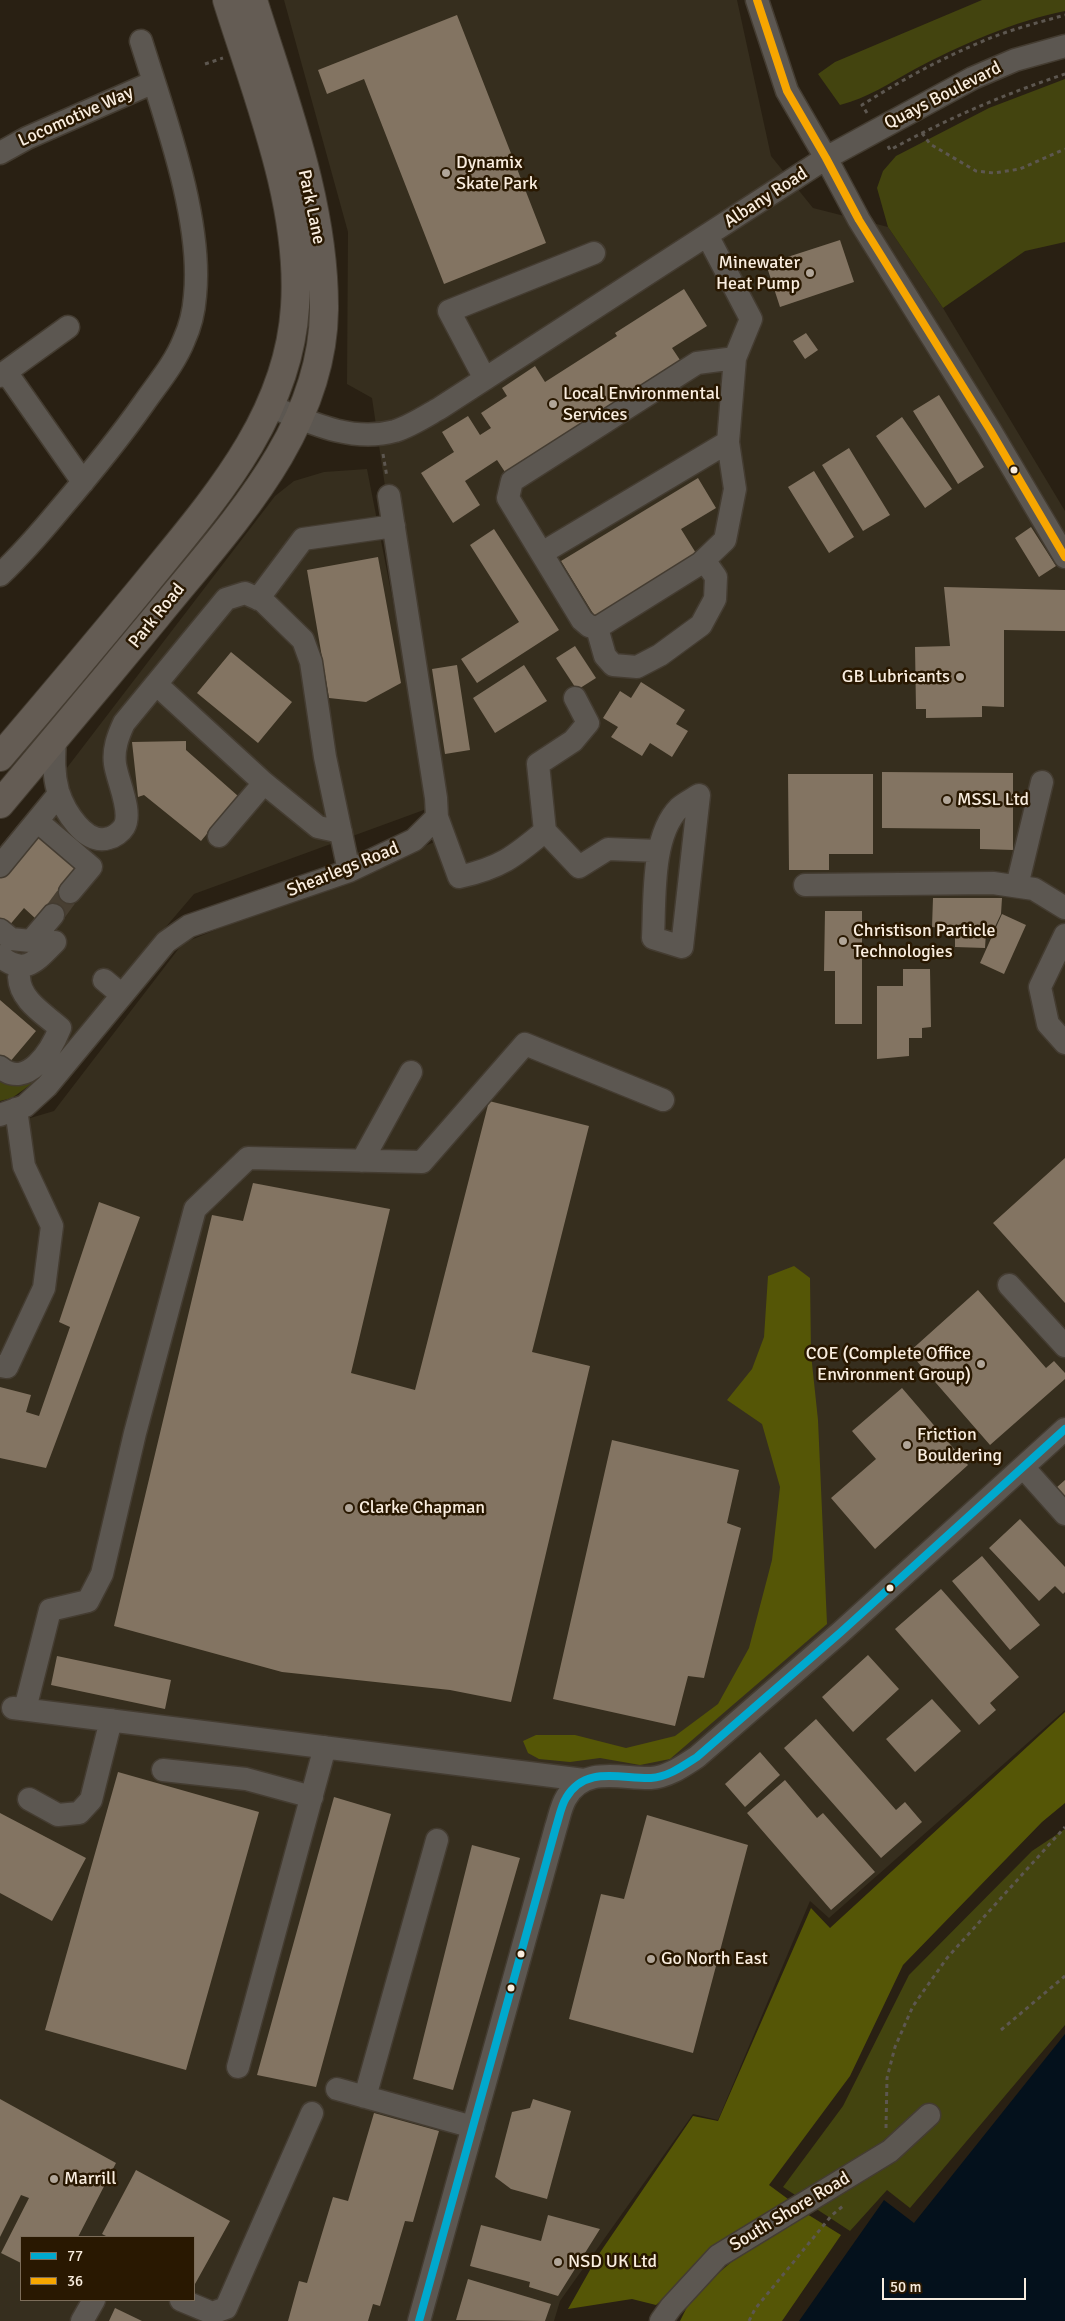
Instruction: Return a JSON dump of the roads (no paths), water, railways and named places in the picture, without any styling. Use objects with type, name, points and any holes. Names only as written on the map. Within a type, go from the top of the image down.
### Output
[{"type":"highway","name":"Park Lane","points":[[227,0],[275,158],[291,234],[295,306],[286,362],[270,406]]},
{"type":"highway","name":"Park Lane","points":[[253,0],[310,192],[319,233],[323,271],[324,312],[321,344],[299,418]]},
{"type":"highway","name":"Park Road","points":[[0,757],[219,493],[256,435],[270,406]]},
{"type":"highway","name":"Park Road","points":[[0,804],[221,538],[284,450],[299,418]]},
{"type":"street","points":[[758,0],[787,91],[826,158]]},
{"type":"street","points":[[0,575],[35,538],[121,434],[173,362],[184,339],[195,296],[196,261],[176,153],[142,41]]},
{"type":"street","name":"Quays Boulevard","points":[[826,158],[972,78],[1015,60],[1065,46]]},
{"type":"street","name":"Locomotive Way","points":[[0,153],[27,138],[154,82]]},
{"type":"street","name":"Albany Road","points":[[270,406],[334,431],[380,434],[396,431],[485,379],[826,158],[859,220],[990,430],[1065,557]]},
{"type":"street","points":[[707,235],[751,319],[735,358],[728,442],[735,489],[725,540],[704,560],[597,628],[589,626],[582,620],[508,498],[512,481],[697,363],[735,358]]},
{"type":"street","points":[[485,379],[448,311],[594,253]]},
{"type":"street","points":[[68,327],[3,374],[83,482]]},
{"type":"street","points":[[542,553],[728,442]]},
{"type":"street","points":[[389,496],[436,798],[437,817],[459,877],[496,866],[514,858],[546,831]]},
{"type":"street","points":[[258,599],[303,539],[394,526]]},
{"type":"street","points":[[597,628],[605,656],[613,665],[637,667],[660,655],[701,625],[715,598],[716,578],[704,560]]},
{"type":"street","points":[[55,738],[53,770],[59,794],[78,826],[90,837],[105,839],[114,837],[124,827],[126,818],[126,808],[115,764],[118,736],[124,723],[226,599],[245,594],[263,601],[303,640],[311,662],[325,757],[349,871]]},
{"type":"street","points":[[156,684],[264,783],[318,827],[341,832]]},
{"type":"street","points":[[575,698],[588,722],[573,741],[538,764],[546,831],[579,867],[608,850],[658,851]]},
{"type":"street","points":[[1017,886],[1042,782]]},
{"type":"street","points":[[220,836],[264,783]]},
{"type":"street","points":[[0,866],[59,794]]},
{"type":"street","points":[[699,795],[682,947],[653,938],[658,851],[668,824],[679,808],[699,795]]},
{"type":"street","name":"Shearlegs Road","points":[[8,1112],[25,1106],[47,1086],[166,942],[189,926],[349,871],[414,840],[437,817]]},
{"type":"street","points":[[37,821],[91,867],[70,892]]},
{"type":"street","points":[[806,885],[993,884],[1017,886],[1034,889],[1065,908]]},
{"type":"street","points":[[0,930],[11,939],[30,941],[53,915]]},
{"type":"street","points":[[1065,935],[1040,988],[1048,1024],[1065,1043]]},
{"type":"street","points":[[0,1067],[8,1073],[20,1075],[32,1070],[54,1044],[60,1028],[24,996],[11,966],[30,964],[55,942]]},
{"type":"street","points":[[104,980],[122,995]]},
{"type":"street","points":[[584,1780],[19,1708],[50,1610],[88,1602],[102,1574],[135,1433],[194,1209],[248,1158],[422,1162],[526,1044],[663,1100]]},
{"type":"street","points":[[362,1161],[412,1072]]},
{"type":"street","points":[[0,1366],[7,1367],[44,1288],[52,1226],[24,1166],[8,1112]]},
{"type":"street","points":[[1009,1285],[1065,1346]]},
{"type":"street","points":[[419,2321],[565,1799],[574,1787],[584,1780],[595,1776],[652,1778],[671,1773],[697,1757],[841,1632],[1065,1430]]},
{"type":"street","points":[[1023,1467],[1065,1514]]},
{"type":"street","points":[[30,1799],[58,1815],[79,1813],[91,1800],[112,1720]]},
{"type":"street","points":[[238,2067],[326,1747]]},
{"type":"street","points":[[163,1770],[246,1779],[312,1797]]},
{"type":"street","points":[[365,2097],[437,1840]]},
{"type":"street","points":[[337,2089],[473,2127]]},
{"type":"street","points":[[184,2301],[212,2312],[226,2308],[312,2113]]},
{"type":"street","name":"South Shore Road","points":[[661,2321],[718,2256],[890,2151],[929,2115]]},
{"type":"street","points":[[82,2321],[93,2301]]},
{"type":"water","points":[[1065,2034],[1065,2321],[799,2321],[884,2200],[914,2223]]},
{"type":"tunnel","points":[[53,915],[70,892]]},
{"type":"place","name":"Dynamix Skate Park","points":[[446,173]]},
{"type":"place","name":"Minewater Heat Pump","points":[[810,273]]},
{"type":"place","name":"Local Environmental Services","points":[[553,404]]},
{"type":"place","name":"GB Lubricants","points":[[960,677]]},
{"type":"place","name":"MSSL Ltd","points":[[947,800]]},
{"type":"place","name":"Christison Particle Technologies","points":[[843,941]]},
{"type":"place","name":"COE (Complete Office Environment Group)","points":[[981,1364]]},
{"type":"place","name":"Friction Bouldering","points":[[907,1445]]},
{"type":"place","name":"Clarke Chapman","points":[[349,1508]]},
{"type":"place","name":"Go North East","points":[[651,1959]]},
{"type":"place","name":"Marrill","points":[[54,2179]]},
{"type":"place","name":"NSD UK Ltd","points":[[558,2262]]}]
